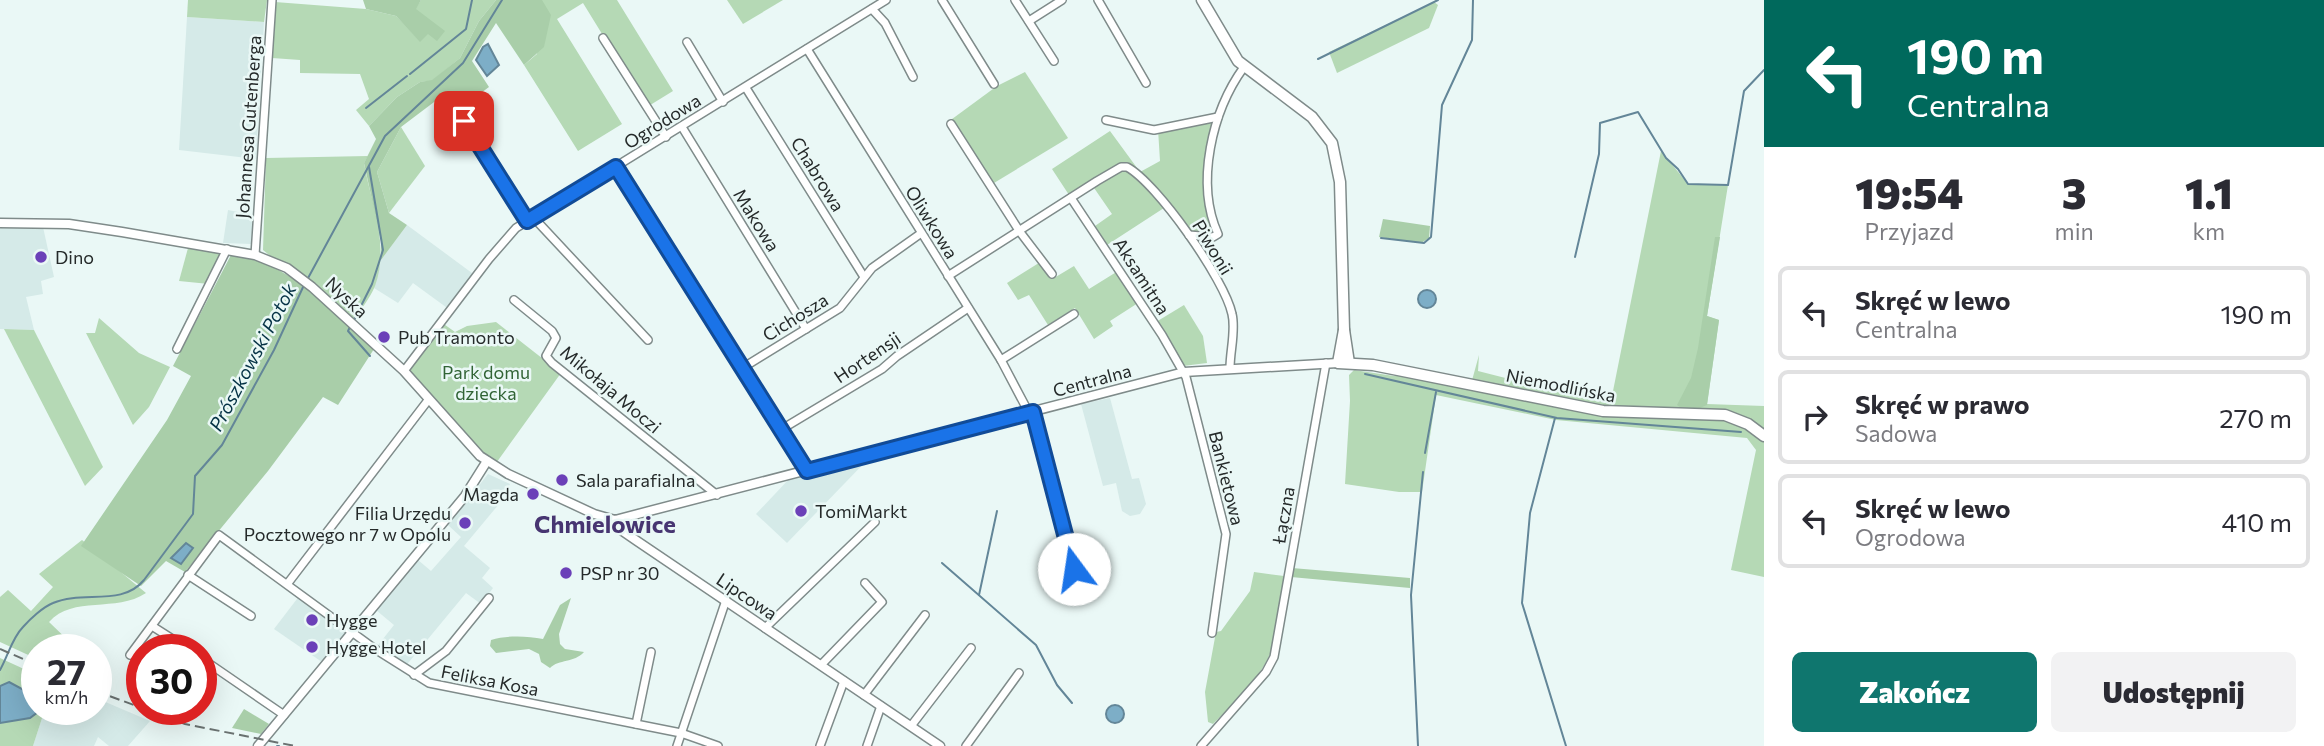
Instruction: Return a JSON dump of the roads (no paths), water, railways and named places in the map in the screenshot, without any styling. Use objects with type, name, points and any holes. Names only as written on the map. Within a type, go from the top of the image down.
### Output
[{"type":"main road","points":[[1202,0],[1226,44],[1244,67],[1312,117],[1332,144],[1340,182],[1343,363]]},
{"type":"main road","name":"Niemodlińska","points":[[1343,363],[1603,411],[1725,415],[1748,424],[1764,436]]},
{"type":"street","name":"Johannesa Gutenberga","points":[[255,255],[272,0]]},
{"type":"street","name":"Ogrodowa","points":[[404,372],[508,235],[886,0]]},
{"type":"street","points":[[942,0],[994,84]]},
{"type":"street","points":[[1015,0],[1055,61]]},
{"type":"street","points":[[1029,21],[1062,0]]},
{"type":"street","points":[[1098,0],[1146,83]]},
{"type":"street","points":[[872,9],[886,23],[913,77]]},
{"type":"street","points":[[603,38],[666,137]]},
{"type":"street","points":[[687,42],[723,102]]},
{"type":"street","name":"Oliwkowa","points":[[807,49],[920,234],[1002,360],[1031,412],[1074,569]]},
{"type":"street","points":[[1189,235],[1213,237],[1218,234],[1207,204],[1211,139],[1218,117],[1244,67]]},
{"type":"street","name":"Chabrowa","points":[[746,88],[864,277]]},
{"type":"street","points":[[1106,120],[1154,130],[1218,117]]},
{"type":"street","points":[[464,121],[530,219],[648,340]]},
{"type":"street","points":[[951,124],[1020,232],[1052,274]]},
{"type":"street","name":"Makowa","points":[[682,127],[806,329]]},
{"type":"street","points":[[616,167],[807,471]]},
{"type":"street","name":"Piwonii","points":[[1071,198],[1121,167],[1134,171],[1153,188],[1189,235],[1232,314],[1230,368]]},
{"type":"street","points":[[948,276],[1071,198]]},
{"type":"street","name":"Aksamitna","points":[[1071,198],[1184,372]]},
{"type":"street","name":"Nyska","points":[[0,223],[85,226],[228,249],[255,255],[287,268],[306,282],[404,372],[463,439],[487,461],[508,474],[594,514],[615,520]]},
{"type":"street","name":"Cichosza","points":[[744,367],[840,308],[883,258],[920,234]]},
{"type":"street","points":[[177,349],[228,249]]},
{"type":"street","name":"Mikołaja Moczi","points":[[514,300],[552,331],[556,338],[546,356],[551,363],[717,495]]},
{"type":"street","name":"Hortensji","points":[[782,429],[882,369],[968,308]]},
{"type":"street","points":[[1002,360],[1074,314]]},
{"type":"street","name":"Łączna","points":[[1201,746],[1266,672],[1274,657],[1326,363]]},
{"type":"street","name":"Centralna","points":[[615,520],[1184,372],[1343,363]]},
{"type":"street","name":"Bankietowa","points":[[1184,372],[1226,534],[1212,634]]},
{"type":"street","points":[[288,583],[429,399]]},
{"type":"street","points":[[258,746],[465,496],[487,461]]},
{"type":"street","name":"Lipcowa","points":[[615,520],[621,530],[911,726],[935,745]]},
{"type":"street","points":[[765,628],[875,522]]},
{"type":"street","name":"Feliksa Kosa","points":[[188,575],[219,535],[414,675],[445,688],[681,733],[718,746]]},
{"type":"street","points":[[146,634],[188,575],[251,616]]},
{"type":"street","points":[[821,665],[882,602],[865,583]]},
{"type":"street","points":[[414,675],[446,651],[489,598]]},
{"type":"street","points":[[677,746],[726,600]]},
{"type":"street","points":[[864,695],[925,615]]},
{"type":"street","points":[[152,626],[165,634]]},
{"type":"street","points":[[911,726],[971,648]]},
{"type":"street","points":[[636,724],[651,652]]},
{"type":"street","points":[[217,669],[284,715]]},
{"type":"street","points":[[966,746],[1019,673]]},
{"type":"street","points":[[820,746],[845,681]]},
{"type":"street","points":[[867,746],[881,706]]},
{"type":"water","points":[[488,44],[499,65],[487,76],[476,60],[483,47]]},
{"type":"water","points":[[1423,290],[1431,290],[1436,299],[1434,306],[1423,308],[1418,303],[1418,295]]},
{"type":"water","points":[[186,543],[193,548],[181,564],[171,558]]},
{"type":"water","points":[[9,682],[21,688],[21,720],[0,723],[0,686]]},
{"type":"water","points":[[1115,705],[1121,708],[1124,714],[1121,720],[1115,723],[1109,720],[1106,714],[1109,708]]},
{"type":"waterway","points":[[410,74],[466,29],[472,0]]},
{"type":"waterway","name":"Prószkowski Potok","points":[[307,280],[385,136],[463,63],[502,0]]},
{"type":"waterway","points":[[1318,59],[1438,0]]},
{"type":"waterway","points":[[1381,238],[1424,243],[1431,237],[1442,105],[1472,40],[1473,0]]},
{"type":"waterway","points":[[1575,257],[1599,154],[1600,123],[1638,112],[1666,158],[1688,184],[1728,185],[1744,91],[1764,70]]},
{"type":"waterway","points":[[366,108],[407,76]]},
{"type":"waterway","points":[[353,322],[372,284],[383,250],[369,167]]},
{"type":"waterway","name":"Prószkowski Potok","points":[[0,670],[19,631],[45,607],[65,599],[125,593],[144,580],[193,514],[195,476],[222,445],[274,350],[304,285]]},
{"type":"waterway","points":[[350,327],[348,331],[370,356]]},
{"type":"waterway","points":[[1365,374],[1557,418],[1741,432]]},
{"type":"waterway","points":[[1425,453],[1436,392]]},
{"type":"waterway","points":[[1555,418],[1530,513],[1522,603],[1566,746]]},
{"type":"waterway","points":[[1418,746],[1411,595],[1423,472]]},
{"type":"waterway","points":[[979,595],[997,511]]},
{"type":"waterway","points":[[942,563],[1036,645],[1057,685],[1072,703]]},
{"type":"railway","points":[[0,649],[21,658]]},
{"type":"railway","points":[[112,697],[185,724],[295,746]]},
{"type":"place","name":"Dino","points":[[41,257]]},
{"type":"place","name":"Pub Tramonto","points":[[384,337]]},
{"type":"place","name":"Sala parafialna","points":[[562,480]]},
{"type":"place","name":"Magda","points":[[533,494]]},
{"type":"place","name":"TomiMarkt","points":[[801,511]]},
{"type":"place","name":"Filia Urzędu Pocztowego nr 7 w Opolu","points":[[465,523]]},
{"type":"place","name":"PSP nr 30","points":[[566,573]]},
{"type":"place","name":"Hygge","points":[[312,620]]},
{"type":"place","name":"Hygge Hotel","points":[[312,647]]},
{"type":"district","name":"Chmielowice","points":[[605,523]]},
{"type":"park label","name":"Park domu dziecka","points":[[486,382]]}]
